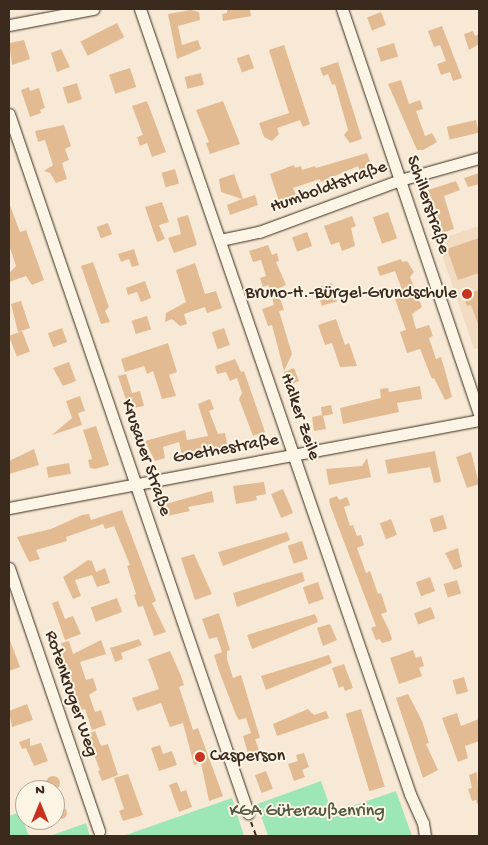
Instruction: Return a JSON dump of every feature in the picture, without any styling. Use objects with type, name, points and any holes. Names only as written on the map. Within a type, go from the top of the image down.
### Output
[{"type":"street","points":[[9,25],[93,9]]},
{"type":"street","name":"Halker Zeile","points":[[140,9],[410,794],[423,823],[425,836]]},
{"type":"street","name":"Schillerstraße","points":[[342,9],[479,413]]},
{"type":"street","name":"Krusauer Straße","points":[[9,114],[248,813]]},
{"type":"street","name":"Humboldtstraße","points":[[220,240],[259,232],[400,180],[479,158]]},
{"type":"street","name":"Goethestraße","points":[[9,508],[479,420]]},
{"type":"street","name":"Rotenkruger Weg","points":[[9,568],[99,832]]},
{"type":"path","points":[[248,813],[256,836]]},
{"type":"shaded area","name":"Bruno-H.-Bürgel-Grundschule","points":[[479,226],[479,348],[474,349],[437,240]]},
{"type":"green space","name":"KGA Güteraußenring","points":[[321,781],[332,813],[396,791],[412,836],[268,836],[257,804]]},
{"type":"green space","name":"KGA Güteraußenring","points":[[232,798],[244,836],[123,836]]},
{"type":"green space","points":[[15,814],[15,830],[27,830],[29,836],[9,836],[9,816]]},
{"type":"green space","points":[[86,823],[90,836],[50,836]]},
{"type":"building","points":[[227,9],[250,9],[251,16],[223,21],[222,14],[227,13]]},
{"type":"building","points":[[191,10],[199,12],[200,20],[178,26],[182,45],[198,40],[201,49],[177,59],[168,14]]},
{"type":"building","points":[[381,12],[386,25],[372,30],[367,17]]},
{"type":"building","points":[[117,23],[124,37],[88,56],[80,42]]},
{"type":"building","points":[[442,26],[462,78],[453,81],[450,72],[441,75],[437,64],[446,61],[440,45],[434,47],[428,31]]},
{"type":"building","points":[[473,31],[475,36],[479,34],[479,44],[469,50],[464,34]]},
{"type":"building","points":[[24,40],[30,59],[12,65],[9,43]]},
{"type":"building","points":[[394,43],[398,56],[381,62],[377,48]]},
{"type":"building","points":[[284,45],[310,124],[303,127],[300,120],[277,128],[279,134],[272,141],[264,137],[259,123],[289,113],[269,50]]},
{"type":"building","points":[[61,49],[70,67],[57,72],[51,53]]},
{"type":"building","points":[[249,54],[254,68],[242,73],[237,58]]},
{"type":"building","points":[[338,62],[362,139],[350,143],[344,135],[348,130],[335,84],[332,85],[328,74],[323,76],[320,68]]},
{"type":"building","points":[[130,68],[136,87],[115,94],[109,75]]},
{"type":"building","points":[[201,73],[204,85],[187,89],[185,77]]},
{"type":"building","points":[[401,80],[409,104],[420,100],[423,109],[416,111],[425,136],[432,133],[437,142],[423,150],[417,150],[388,84]]},
{"type":"building","points":[[77,83],[82,99],[68,104],[63,87]]},
{"type":"building","points":[[29,87],[30,91],[39,88],[45,108],[40,110],[41,113],[30,117],[21,90]]},
{"type":"building","points":[[147,101],[166,152],[152,157],[147,143],[140,146],[137,137],[143,135],[132,106]]},
{"type":"building","points":[[223,101],[240,144],[210,154],[206,143],[209,142],[196,110]]},
{"type":"building","points":[[476,120],[479,133],[450,139],[447,127]]},
{"type":"building","points":[[64,125],[71,146],[65,149],[69,160],[62,163],[67,179],[56,183],[50,173],[44,171],[53,165],[45,140],[38,142],[35,131]]},
{"type":"building","points":[[367,153],[372,167],[360,172],[358,166],[321,182],[320,179],[293,188],[296,195],[279,201],[270,174],[294,165],[295,168],[301,166],[302,170],[315,166],[316,168]]},
{"type":"building","points":[[175,169],[179,183],[166,187],[162,173]]},
{"type":"building","points":[[479,173],[479,184],[468,187],[464,178]]},
{"type":"building","points":[[234,174],[243,199],[255,195],[258,205],[230,215],[227,205],[242,199],[221,192],[219,179]]},
{"type":"building","points":[[456,181],[460,190],[444,196],[454,229],[439,234],[435,221],[439,220],[428,190]]},
{"type":"building","points":[[162,202],[169,222],[159,225],[165,239],[157,242],[145,207]]},
{"type":"building","points":[[9,203],[20,232],[26,230],[44,280],[32,285],[26,276],[9,282],[9,273],[16,266],[9,245]]},
{"type":"building","points":[[388,212],[397,238],[382,244],[373,217]]},
{"type":"building","points":[[188,215],[197,245],[174,253],[168,238],[181,234],[177,218]]},
{"type":"building","points":[[352,216],[356,226],[351,228],[355,246],[342,251],[339,242],[331,245],[324,226]]},
{"type":"building","points":[[108,223],[112,234],[101,238],[97,227]]},
{"type":"building","points":[[307,232],[312,246],[297,252],[292,237]]},
{"type":"building","points":[[479,238],[479,273],[458,280],[447,249]]},
{"type":"building","points":[[268,245],[272,255],[277,253],[279,261],[276,262],[286,285],[277,289],[284,310],[279,311],[292,354],[284,371],[272,325],[268,326],[262,309],[274,305],[270,289],[268,285],[263,287],[260,278],[266,276],[261,260],[253,262],[249,251]]},
{"type":"building","points":[[134,249],[139,265],[132,267],[129,259],[121,262],[118,254]]},
{"type":"building","points":[[401,259],[402,262],[407,261],[414,272],[410,277],[422,307],[412,314],[416,329],[429,325],[433,336],[429,338],[436,359],[441,357],[452,397],[445,400],[434,378],[432,379],[420,349],[407,353],[400,332],[406,330],[395,299],[404,295],[395,271],[380,276],[377,267]]},
{"type":"building","points":[[93,262],[109,307],[105,311],[110,322],[101,324],[81,266]]},
{"type":"building","points":[[195,263],[205,294],[216,291],[222,308],[207,313],[205,307],[184,314],[187,324],[180,326],[172,319],[165,322],[166,313],[186,302],[176,270]]},
{"type":"building","points":[[145,281],[151,298],[141,302],[137,292],[128,295],[126,288]]},
{"type":"building","points":[[332,283],[337,301],[322,306],[317,287]]},
{"type":"building","points":[[479,290],[478,324],[471,305],[467,306],[463,295]]},
{"type":"building","points":[[21,301],[30,328],[18,332],[11,304]]},
{"type":"building","points":[[147,316],[151,329],[136,334],[132,321]]},
{"type":"building","points":[[336,319],[345,345],[349,343],[357,366],[340,367],[332,343],[325,345],[318,325]]},
{"type":"building","points":[[62,328],[67,342],[53,347],[48,333]]},
{"type":"building","points":[[224,328],[230,345],[218,349],[212,332]]},
{"type":"building","points":[[22,331],[30,352],[17,357],[9,336]]},
{"type":"building","points":[[168,343],[177,372],[169,375],[176,396],[162,399],[153,371],[147,374],[144,366],[125,372],[121,359]]},
{"type":"building","points":[[235,359],[241,372],[244,371],[265,432],[253,436],[239,399],[242,393],[237,378],[230,381],[226,372],[217,374],[215,366]]},
{"type":"building","points":[[69,362],[76,381],[63,386],[53,368]]},
{"type":"building","points":[[294,368],[299,381],[289,385],[284,372]]},
{"type":"building","points":[[126,374],[132,393],[140,391],[144,406],[129,409],[118,376]]},
{"type":"building","points":[[420,386],[422,399],[397,403],[399,412],[343,424],[340,408],[381,398],[380,389],[388,388],[389,392]]},
{"type":"building","points":[[80,396],[85,411],[78,413],[82,425],[52,435],[72,418],[66,401]]},
{"type":"building","points":[[210,399],[214,409],[209,411],[218,434],[225,433],[228,448],[213,450],[213,446],[182,456],[179,442],[163,447],[165,458],[155,461],[145,441],[185,430],[187,440],[208,436],[198,404]]},
{"type":"building","points":[[331,405],[333,414],[323,416],[326,429],[314,431],[312,417],[322,415],[321,407]]},
{"type":"building","points":[[96,426],[109,465],[95,469],[90,468],[88,460],[92,459],[83,430]]},
{"type":"building","points":[[34,449],[39,465],[9,474],[9,461]]},
{"type":"building","points":[[435,451],[441,482],[434,483],[430,467],[388,474],[385,460]]},
{"type":"building","points":[[471,452],[479,484],[467,488],[456,457]]},
{"type":"building","points":[[367,458],[371,477],[329,485],[326,469],[362,466]]},
{"type":"building","points":[[69,463],[71,474],[48,478],[46,467]]},
{"type":"building","points":[[264,482],[266,494],[256,496],[257,500],[236,504],[233,486]]},
{"type":"building","points":[[283,489],[293,513],[281,518],[271,494]]},
{"type":"building","points":[[212,491],[214,502],[188,507],[190,511],[167,516],[166,504]]},
{"type":"building","points":[[337,496],[339,500],[347,497],[350,505],[344,507],[350,526],[353,525],[357,536],[361,535],[364,545],[357,548],[366,573],[370,571],[378,594],[381,593],[387,612],[381,614],[392,639],[390,641],[382,643],[380,639],[376,640],[371,628],[376,626],[330,505],[329,499]]},
{"type":"building","points":[[122,510],[156,601],[152,603],[166,632],[154,636],[143,606],[138,607],[127,566],[130,565],[114,526],[105,529],[103,524],[66,537],[67,541],[36,550],[40,559],[29,562],[17,537],[51,529],[82,515],[89,514],[91,520]]},
{"type":"building","points":[[443,515],[447,528],[434,532],[430,519]]},
{"type":"building","points":[[391,519],[397,535],[386,539],[380,523]]},
{"type":"building","points":[[287,532],[290,540],[223,566],[218,552]]},
{"type":"building","points":[[302,541],[308,559],[294,564],[288,546]]},
{"type":"building","points":[[458,548],[462,567],[454,570],[445,553]]},
{"type":"building","points":[[194,554],[212,594],[195,600],[181,558]]},
{"type":"building","points":[[88,560],[92,561],[96,572],[105,568],[110,583],[97,587],[92,575],[75,580],[81,596],[73,599],[63,577]]},
{"type":"building","points":[[302,572],[305,581],[237,607],[233,593]]},
{"type":"building","points":[[430,577],[435,591],[421,596],[416,582]]},
{"type":"building","points":[[457,580],[461,593],[448,597],[444,584]]},
{"type":"building","points":[[318,582],[324,599],[309,604],[303,587]]},
{"type":"building","points":[[117,598],[122,612],[96,622],[91,608]]},
{"type":"building","points":[[58,601],[65,619],[73,616],[81,634],[65,640],[52,603]]},
{"type":"building","points":[[431,607],[435,618],[418,624],[414,613]]},
{"type":"building","points":[[219,613],[230,650],[227,651],[227,659],[233,678],[241,675],[260,738],[255,739],[260,753],[249,757],[243,736],[251,733],[246,718],[239,720],[236,715],[214,655],[222,652],[217,637],[209,639],[202,619]]},
{"type":"building","points":[[315,614],[318,622],[252,649],[247,635]]},
{"type":"building","points":[[330,624],[337,640],[323,646],[317,628]]},
{"type":"building","points":[[9,638],[20,667],[9,671]]},
{"type":"building","points":[[139,639],[142,645],[121,653],[123,659],[115,662],[110,648]]},
{"type":"building","points":[[101,640],[106,654],[80,662],[86,680],[93,678],[97,690],[89,695],[95,712],[101,710],[106,725],[92,730],[85,709],[81,710],[66,665],[62,667],[59,655],[64,653],[61,643],[69,641],[73,654]]},
{"type":"building","points":[[413,650],[416,658],[421,656],[424,666],[419,668],[422,676],[399,684],[390,658]]},
{"type":"building","points":[[170,651],[184,685],[179,687],[193,730],[198,728],[223,796],[209,801],[201,763],[194,765],[183,723],[170,727],[161,703],[137,711],[132,698],[159,689],[148,659]]},
{"type":"building","points":[[329,655],[332,663],[266,690],[261,676]]},
{"type":"building","points":[[344,664],[353,688],[345,691],[343,686],[339,688],[332,668]]},
{"type":"building","points":[[464,677],[468,691],[457,695],[452,680]]},
{"type":"building","points":[[408,694],[422,721],[429,743],[426,744],[438,770],[423,778],[396,698]]},
{"type":"building","points":[[27,704],[33,720],[12,727],[9,711]]},
{"type":"building","points":[[308,709],[314,715],[326,711],[329,718],[277,736],[273,724]]},
{"type":"building","points":[[361,709],[385,786],[369,791],[346,714]]},
{"type":"building","points":[[457,713],[461,726],[479,719],[479,741],[465,746],[468,758],[458,762],[442,718]]},
{"type":"building","points":[[95,731],[101,746],[108,744],[118,775],[102,781],[98,771],[100,770],[86,735]]},
{"type":"building","points":[[30,738],[30,746],[41,743],[48,761],[34,766],[26,748],[22,749],[19,742]]},
{"type":"building","points":[[160,745],[163,754],[172,751],[177,765],[159,771],[151,748]]},
{"type":"building","points":[[304,753],[309,767],[302,770],[305,777],[294,781],[288,764],[298,761],[296,755]]},
{"type":"building","points":[[266,771],[273,789],[262,793],[255,775]]},
{"type":"building","points":[[477,772],[479,803],[477,804],[476,800],[472,801],[468,789],[472,788],[469,775]]},
{"type":"building","points":[[128,774],[143,815],[123,821],[119,811],[124,809],[114,778]]},
{"type":"building","points":[[50,776],[60,780],[46,780]]},
{"type":"building","points":[[177,782],[181,792],[186,790],[192,807],[179,812],[169,785]]},
{"type":"building","points":[[65,808],[67,815],[65,818]]},
{"type":"place","name":"Bruno-H.-Bürgel-Grundschule","points":[[467,294]]},
{"type":"place","name":"Casperson","points":[[200,757]]}]
